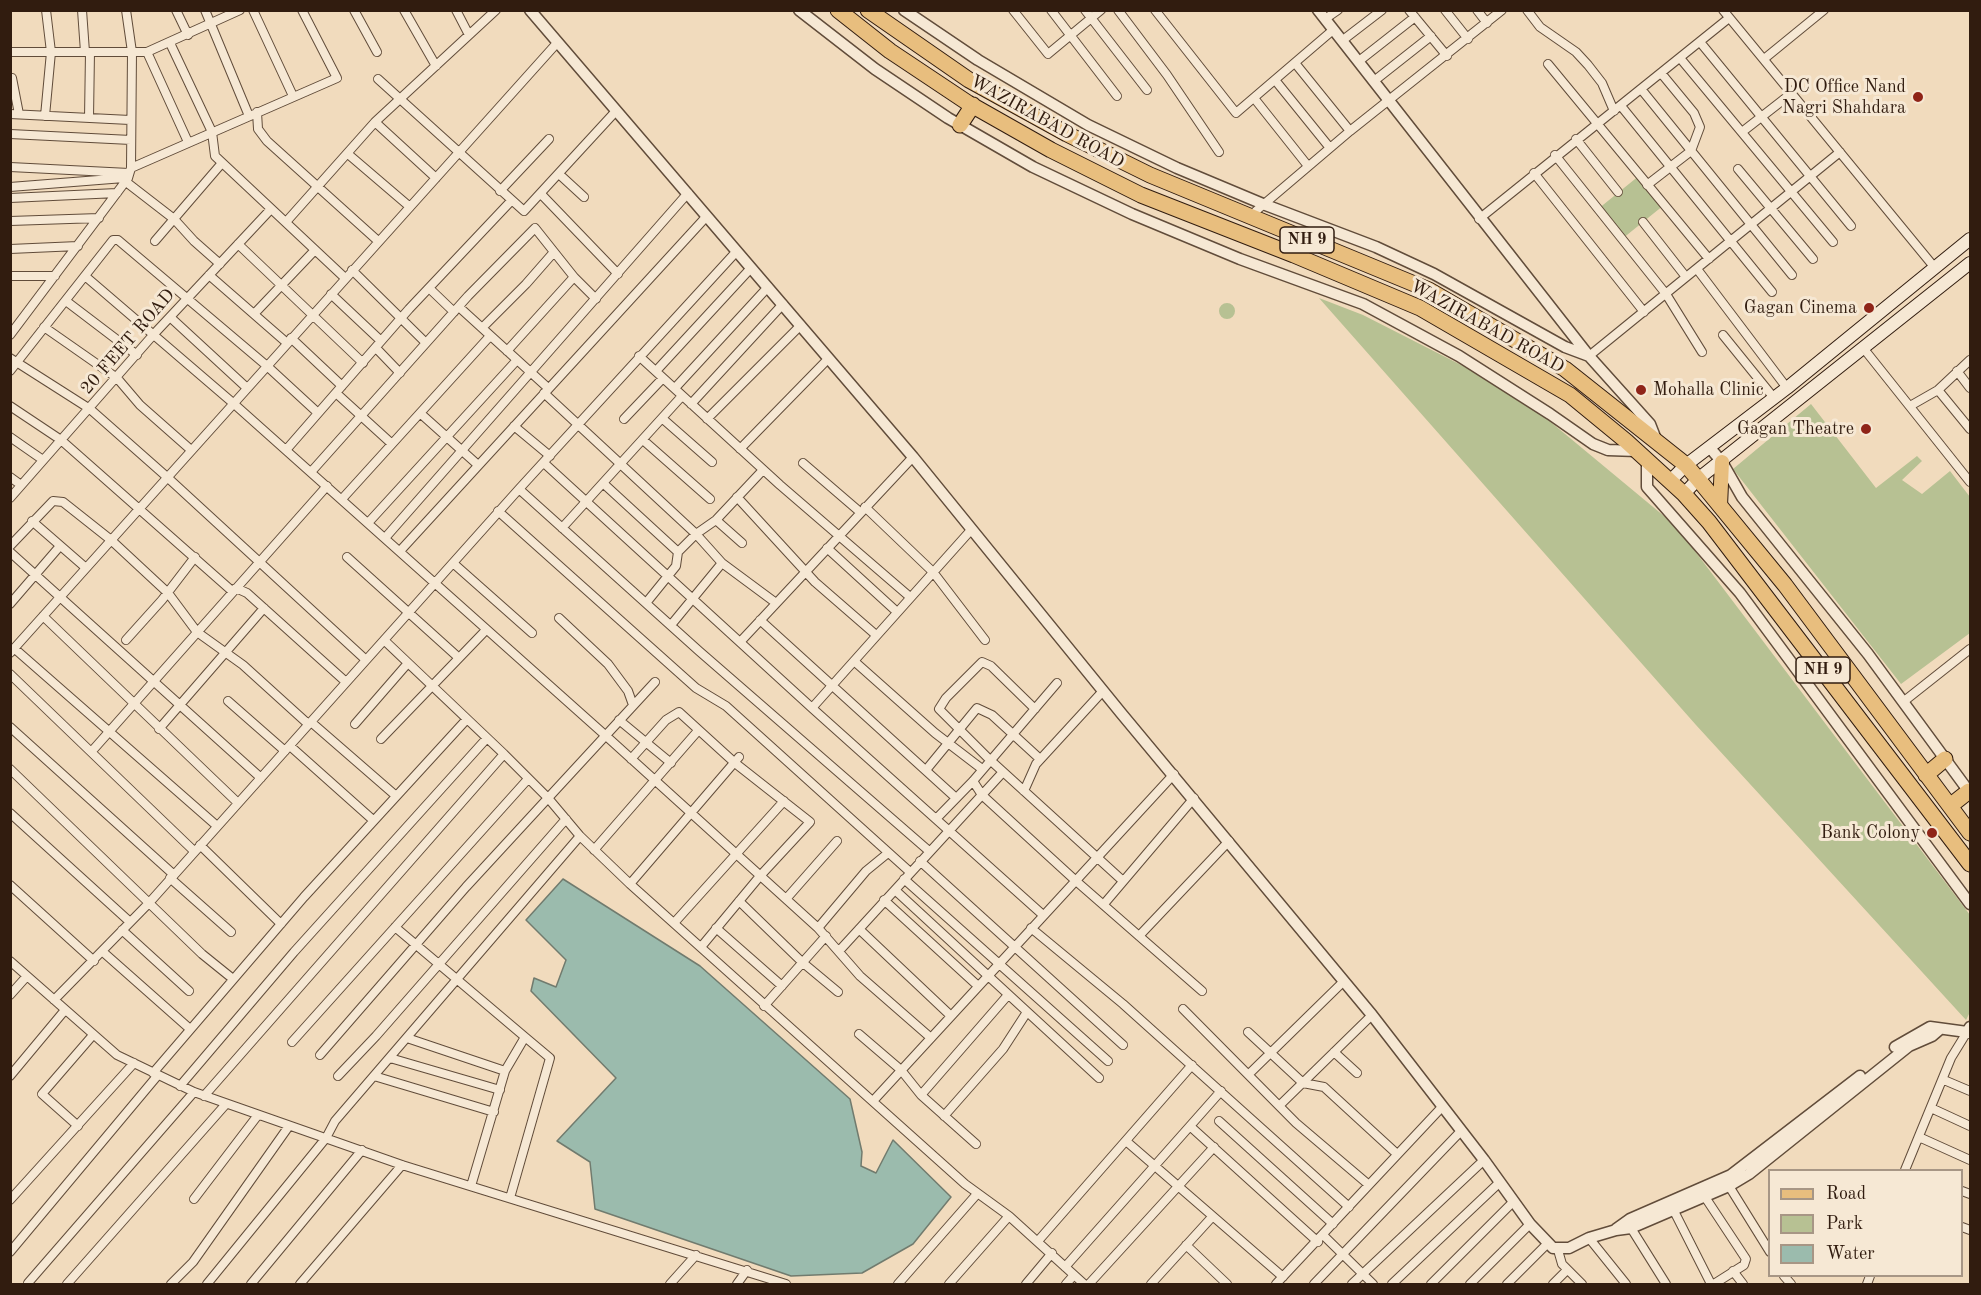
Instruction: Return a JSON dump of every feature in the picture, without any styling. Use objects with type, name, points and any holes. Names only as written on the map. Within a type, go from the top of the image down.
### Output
[{"type":"highway","name":"WAZIRABAD ROAD","points":[[868,10],[969,80],[1067,134],[1150,175],[1429,290],[1565,369],[1686,465],[1785,585],[1971,833]]},
{"type":"highway","name":"WAZIRABAD ROAD","points":[[843,12],[890,51],[972,105],[1051,150],[1141,195],[1294,255],[1420,308],[1570,396],[1684,494],[1749,573],[1971,864]]},
{"type":"highway","points":[[960,125],[972,105]]},
{"type":"highway","points":[[1926,775],[1945,759]]},
{"type":"highway","points":[[1950,806],[1970,792]]},
{"type":"main road","points":[[1670,481],[1686,465],[1787,388],[1971,239]]},
{"type":"main road","points":[[1684,494],[1698,479],[1864,350],[1971,263]]},
{"type":"main road","points":[[1720,506],[1722,462]]},
{"type":"street","points":[[45,116],[51,52],[46,10]]},
{"type":"street","points":[[82,10],[88,52],[89,118]]},
{"type":"street","points":[[10,335],[99,218],[127,176],[132,52],[126,10]]},
{"type":"street","points":[[176,10],[188,35]]},
{"type":"street","points":[[204,10],[258,129],[267,141],[378,241]]},
{"type":"street","points":[[10,51],[147,52],[240,10]]},
{"type":"street","points":[[253,10],[293,96]]},
{"type":"street","points":[[10,187],[127,176],[188,142],[337,78],[302,10]]},
{"type":"street","points":[[354,10],[377,52]]},
{"type":"street","points":[[404,10],[436,66]]},
{"type":"street","points":[[456,10],[469,35]]},
{"type":"street","points":[[286,222],[375,122],[496,10]]},
{"type":"street","points":[[530,10],[913,457],[1103,691],[1372,1015],[1547,1244],[1558,1250],[1569,1248],[1589,1238],[1631,1228],[1729,1186],[1773,1149],[1909,1046],[1939,1030],[1969,1031]]},
{"type":"street","points":[[800,10],[875,69],[960,125],[1033,167],[1132,214],[1240,259],[1363,304],[1459,356],[1551,414],[1593,444],[1608,450],[1642,456],[1647,487],[1740,593],[1971,904]]},
{"type":"street","points":[[904,10],[978,60],[1088,125],[1177,168],[1376,247],[1444,279],[1565,347],[1589,356]]},
{"type":"street","points":[[1013,10],[1048,54],[1101,10]]},
{"type":"street","points":[[1051,10],[1117,96]]},
{"type":"street","points":[[1085,10],[1147,90]]},
{"type":"street","points":[[1118,10],[1167,75],[1219,152]]},
{"type":"street","points":[[1155,10],[1236,113],[1333,30]]},
{"type":"street","points":[[1338,10],[1322,15],[1479,219],[1589,356],[1650,424],[1657,442]]},
{"type":"street","points":[[1343,40],[1382,10]]},
{"type":"street","points":[[1445,10],[1468,39]]},
{"type":"street","points":[[1477,10],[1487,23]]},
{"type":"street","points":[[1250,216],[1330,148],[1502,10]]},
{"type":"street","points":[[1527,10],[1540,27],[1576,52],[1588,65],[1618,108],[1671,166],[1772,292]]},
{"type":"street","points":[[1723,10],[1935,268]]},
{"type":"street","points":[[1764,59],[1824,10]]},
{"type":"street","points":[[1359,61],[1412,14],[1447,56]]},
{"type":"street","points":[[1479,219],[1555,155],[1618,108],[1729,18]]},
{"type":"street","points":[[1374,81],[1431,36]]},
{"type":"street","points":[[1700,42],[1851,226]]},
{"type":"street","points":[[170,43],[212,132],[215,156],[345,278]]},
{"type":"street","points":[[217,826],[110,731],[13,651],[557,43]]},
{"type":"street","points":[[147,52],[188,142]]},
{"type":"street","points":[[1680,58],[1833,242]]},
{"type":"street","points":[[1295,63],[1350,132]]},
{"type":"street","points":[[1548,64],[1709,259]]},
{"type":"street","points":[[1647,185],[1691,151],[1699,134],[1698,120],[1661,73]]},
{"type":"street","points":[[12,78],[15,114],[130,120]]},
{"type":"street","points":[[378,79],[524,211],[616,111]]},
{"type":"street","points":[[1275,80],[1330,148]]},
{"type":"street","points":[[1641,89],[1792,275]]},
{"type":"street","points":[[1742,132],[1792,93]]},
{"type":"street","points":[[1254,98],[1308,166]]},
{"type":"street","points":[[375,122],[435,177]]},
{"type":"street","points":[[10,134],[130,140]]},
{"type":"street","points":[[500,191],[549,139]]},
{"type":"street","points":[[1576,139],[1618,192]]},
{"type":"street","points":[[1589,356],[1840,152]]},
{"type":"street","points":[[348,154],[410,207]]},
{"type":"street","points":[[1555,155],[1666,294],[1702,352]]},
{"type":"street","points":[[155,241],[222,162]]},
{"type":"street","points":[[10,167],[127,176],[220,264]]},
{"type":"street","points":[[1738,169],[1813,259]]},
{"type":"street","points":[[1534,173],[1644,312]]},
{"type":"street","points":[[559,174],[584,197]]},
{"type":"street","points":[[10,198],[117,193]]},
{"type":"street","points":[[385,538],[688,193]]},
{"type":"street","points":[[541,194],[618,274]]},
{"type":"street","points":[[286,450],[378,344],[511,201]]},
{"type":"street","name":"20 FEET ROAD","points":[[10,498],[154,334],[271,209]]},
{"type":"street","points":[[400,551],[706,217]]},
{"type":"street","points":[[10,221],[99,218]]},
{"type":"street","points":[[1643,222],[1686,278]]},
{"type":"street","points":[[311,472],[456,310],[535,228],[574,277],[596,299]]},
{"type":"street","points":[[10,371],[14,361],[66,301],[112,240],[118,240],[267,366],[318,414]]},
{"type":"street","points":[[238,244],[363,363]]},
{"type":"street","points":[[10,249],[78,246]]},
{"type":"street","points":[[254,314],[315,250]]},
{"type":"street","points":[[482,328],[554,252]]},
{"type":"street","points":[[54,1000],[149,903],[498,512],[736,252]]},
{"type":"street","points":[[624,419],[751,268]]},
{"type":"street","points":[[1697,269],[1787,388]]},
{"type":"street","points":[[352,270],[426,343]]},
{"type":"street","points":[[209,275],[342,386]]},
{"type":"street","points":[[10,276],[56,276]]},
{"type":"street","points":[[85,276],[342,499],[434,584],[605,735],[818,928],[860,976],[931,1038]]},
{"type":"street","points":[[507,351],[574,277]]},
{"type":"street","points":[[675,388],[768,287]]},
{"type":"street","points":[[429,288],[482,328],[531,373],[577,425],[696,534],[722,563],[776,603]]},
{"type":"street","points":[[331,294],[378,344],[400,373]]},
{"type":"street","points":[[66,301],[137,355]]},
{"type":"street","points":[[691,404],[783,304]]},
{"type":"street","points":[[170,317],[247,388]]},
{"type":"street","points":[[707,419],[801,325]]},
{"type":"street","points":[[44,327],[117,378],[140,405],[191,450]]},
{"type":"street","points":[[1723,335],[1774,398]]},
{"type":"street","points":[[342,499],[490,336]]},
{"type":"street","points":[[1864,350],[1971,482]]},
{"type":"street","points":[[639,356],[763,470],[910,597]]},
{"type":"street","points":[[740,449],[828,359]]},
{"type":"street","points":[[368,523],[517,360]]},
{"type":"street","points":[[1910,406],[1938,390],[1971,360]]},
{"type":"street","points":[[14,361],[90,409],[366,660]]},
{"type":"street","points":[[1957,371],[1971,388]]},
{"type":"street","points":[[1938,390],[1971,429]]},
{"type":"street","points":[[336,393],[392,444]]},
{"type":"street","points":[[562,528],[682,396]]},
{"type":"street","points":[[10,406],[61,440],[140,507],[232,591],[236,588]]},
{"type":"street","points":[[420,413],[478,465]]},
{"type":"street","points":[[663,419],[712,462]]},
{"type":"street","points":[[514,426],[587,502],[1043,915]]},
{"type":"street","points":[[10,437],[43,460]]},
{"type":"street","points":[[643,440],[710,499]]},
{"type":"street","points":[[1710,448],[1722,462],[1742,497],[1868,654],[1970,792]]},
{"type":"street","points":[[741,641],[913,457]]},
{"type":"street","points":[[803,463],[862,510],[933,572],[985,640]]},
{"type":"street","points":[[646,603],[676,566],[678,552],[696,534],[716,520],[763,470]]},
{"type":"street","points":[[10,477],[21,485]]},
{"type":"street","points":[[604,484],[678,552]]},
{"type":"street","points":[[92,751],[327,486]]},
{"type":"street","points":[[519,489],[929,851]]},
{"type":"street","points":[[737,497],[805,571],[876,635]]},
{"type":"street","points":[[10,546],[32,521],[53,501],[58,500],[111,540],[168,593],[197,632],[226,651],[267,685],[307,723],[310,722],[395,795]]},
{"type":"street","points":[[498,512],[696,688],[726,706],[888,853],[907,876],[999,963],[1108,1061]]},
{"type":"street","points":[[716,520],[742,543]]},
{"type":"street","points":[[32,521],[86,568]]},
{"type":"street","points":[[812,708],[971,530]]},
{"type":"street","points":[[10,604],[60,546]]},
{"type":"street","points":[[827,548],[897,612]]},
{"type":"street","points":[[10,552],[261,778]]},
{"type":"street","points":[[126,640],[168,593],[195,557]]},
{"type":"street","points":[[347,557],[459,658]]},
{"type":"street","points":[[453,562],[532,633]]},
{"type":"street","points":[[671,625],[722,563]]},
{"type":"street","points":[[236,588],[247,593],[346,682]]},
{"type":"street","points":[[159,729],[264,608]]},
{"type":"street","points":[[43,616],[133,705],[238,803]]},
{"type":"street","points":[[559,618],[608,664],[628,691],[633,705]]},
{"type":"street","points":[[760,620],[956,798]]},
{"type":"street","points":[[381,739],[486,630]]},
{"type":"street","points":[[384,640],[504,754],[548,798],[580,836],[630,884],[977,1194],[1009,1216],[1084,1284]]},
{"type":"street","points":[[1903,702],[1971,648]]},
{"type":"street","points":[[854,661],[947,742],[982,769]]},
{"type":"street","points":[[1035,709],[991,666],[982,662],[940,706],[941,713],[989,759],[1123,881]]},
{"type":"street","points":[[355,724],[408,663]]},
{"type":"street","points":[[10,674],[280,924]]},
{"type":"street","points":[[320,1055],[548,798],[655,682]]},
{"type":"street","points":[[936,819],[973,781],[989,759],[1057,684]]},
{"type":"street","points":[[1024,791],[1040,759],[1103,691]]},
{"type":"street","points":[[228,701],[373,820]]},
{"type":"street","points":[[926,770],[977,708],[992,715],[1040,759]]},
{"type":"street","points":[[631,759],[666,720],[679,712],[810,822],[760,876],[701,947]]},
{"type":"street","points":[[10,1252],[190,1029],[280,924],[395,795],[467,719]]},
{"type":"street","points":[[619,720],[671,763]]},
{"type":"street","points":[[10,727],[231,932]]},
{"type":"street","points":[[594,850],[696,733]]},
{"type":"street","points":[[180,1086],[294,952],[487,738]]},
{"type":"street","points":[[204,1096],[504,754]]},
{"type":"street","points":[[630,884],[737,760]]},
{"type":"street","points":[[10,769],[149,903],[233,979]]},
{"type":"street","points":[[839,951],[1003,772]]},
{"type":"street","points":[[873,1101],[1174,774]]},
{"type":"street","points":[[292,1042],[528,779]]},
{"type":"street","points":[[973,781],[982,795],[1202,992]]},
{"type":"street","points":[[1104,904],[1194,798]]},
{"type":"street","points":[[674,923],[784,801]]},
{"type":"street","points":[[12,819],[130,922]]},
{"type":"street","points":[[338,1076],[566,819]]},
{"type":"street","points":[[207,1284],[326,1138],[335,1121],[580,836]]},
{"type":"street","points":[[786,899],[837,841]]},
{"type":"street","points":[[1139,936],[1229,841]]},
{"type":"street","points":[[818,928],[866,871],[888,853]]},
{"type":"street","points":[[920,861],[1123,1046]]},
{"type":"street","points":[[10,885],[94,961]]},
{"type":"street","points":[[895,890],[1099,1078]]},
{"type":"street","points":[[884,900],[978,986]]},
{"type":"street","points":[[739,901],[802,962],[838,992]]},
{"type":"street","points":[[395,927],[456,981],[550,1058],[510,1198]]},
{"type":"street","points":[[716,928],[782,986]]},
{"type":"street","points":[[859,928],[951,1016]]},
{"type":"street","points":[[1031,928],[1124,1004],[1349,1207]]},
{"type":"street","points":[[122,930],[189,991]]},
{"type":"street","points":[[764,1006],[826,936]]},
{"type":"street","points":[[103,952],[190,1029]]},
{"type":"street","points":[[10,961],[117,1055],[194,1092],[402,1165],[747,1270],[784,1284]]},
{"type":"street","points":[[10,995],[27,976]]},
{"type":"street","points":[[1249,1074],[1344,981]]},
{"type":"street","points":[[921,1095],[1008,994]]},
{"type":"street","points":[[1182,1009],[1296,1123],[1369,1185]]},
{"type":"street","points":[[10,1076],[65,1010]]},
{"type":"street","points":[[944,1116],[1003,1050],[1027,1012]]},
{"type":"street","points":[[1280,1105],[1372,1015]]},
{"type":"street","points":[[1906,1169],[1952,1058],[1969,1031]]},
{"type":"street","points":[[1248,1032],[1303,1083],[1324,1088],[1397,1154]]},
{"type":"street","points":[[859,1034],[901,1070],[921,1095],[976,1144]]},
{"type":"street","points":[[78,1126],[42,1094],[93,1035]]},
{"type":"street","points":[[471,1186],[505,1071],[525,1036]]},
{"type":"street","points":[[407,1038],[505,1071]]},
{"type":"street","points":[[1334,1052],[1357,1074]]},
{"type":"street","points":[[390,1058],[500,1090]]},
{"type":"street","points":[[10,1200],[134,1063]]},
{"type":"street","points":[[1038,1241],[1192,1065]]},
{"type":"street","points":[[374,1076],[494,1112]]},
{"type":"street","points":[[1944,1080],[1971,1091]]},
{"type":"street","points":[[1065,1267],[1221,1091]]},
{"type":"street","points":[[28,1283],[194,1092]]},
{"type":"street","points":[[68,1284],[226,1104]]},
{"type":"street","points":[[1126,1141],[1212,1216],[1280,1281],[1442,1107]]},
{"type":"street","points":[[1931,1108],[1971,1126]]},
{"type":"street","points":[[194,1199],[258,1115]]},
{"type":"street","points":[[1219,1121],[1333,1224]]},
{"type":"street","points":[[171,1284],[193,1262],[289,1126]]},
{"type":"street","points":[[1191,1127],[1320,1238],[1344,1255],[1373,1284]]},
{"type":"street","points":[[1314,1284],[1461,1131]]},
{"type":"street","points":[[1919,1137],[1971,1160]]},
{"type":"street","points":[[1089,1284],[1214,1147]]},
{"type":"street","points":[[1616,1230],[1630,1219],[1724,1179],[1773,1149]]},
{"type":"street","points":[[251,1284],[362,1150]]},
{"type":"street","points":[[1352,1284],[1484,1160]]},
{"type":"street","points":[[300,1284],[402,1165]]},
{"type":"street","points":[[1392,1284],[1500,1182]]},
{"type":"street","points":[[1729,1186],[1768,1249]]},
{"type":"street","points":[[898,1284],[977,1194]]},
{"type":"street","points":[[1673,1209],[1713,1284],[1744,1264],[1746,1259],[1705,1197]]},
{"type":"street","points":[[1431,1284],[1514,1201]]},
{"type":"street","points":[[949,1284],[1009,1216]]},
{"type":"street","points":[[1151,1284],[1212,1216]]},
{"type":"street","points":[[1470,1284],[1530,1224]]},
{"type":"street","points":[[1631,1228],[1666,1284]]},
{"type":"street","points":[[1589,1238],[1626,1284]]},
{"type":"street","points":[[1507,1284],[1547,1244]]},
{"type":"street","points":[[1186,1245],[1227,1284]]},
{"type":"street","points":[[1558,1250],[1559,1258],[1567,1270],[1582,1284]]},
{"type":"street","points":[[1026,1284],[1052,1253]]},
{"type":"street","points":[[670,1284],[696,1255]]},
{"type":"street","points":[[737,1284],[747,1270]]},
{"type":"street","points":[[1553,1284],[1567,1270]]},
{"type":"street","points":[[1733,1271],[1743,1284]]},
{"type":"street","points":[[1066,1284],[1074,1275]]},
{"type":"green space","points":[[1640,175],[1664,205],[1622,239],[1598,209]]},
{"type":"green space","points":[[1319,298],[1363,315],[1465,367],[1547,419],[1676,526],[1970,915],[1970,1012],[1966,1020],[1696,725]]},
{"type":"green space","points":[[1224,303],[1230,303],[1235,311],[1233,317],[1224,319],[1219,314],[1219,308]]},
{"type":"green space","points":[[1811,404],[1876,488],[1917,456],[1922,461],[1902,480],[1922,494],[1950,471],[1970,497],[1970,633],[1901,684],[1733,469]]},
{"type":"water","points":[[563,879],[700,966],[850,1099],[862,1152],[861,1166],[876,1173],[893,1140],[951,1197],[913,1244],[862,1273],[791,1276],[595,1209],[590,1162],[557,1141],[616,1078],[531,991],[534,978],[556,987],[566,960],[526,920]]},
{"type":"place","name":"DC Office Nand Nagri Shahdara","points":[[1918,97]]},
{"type":"place","name":"Gagan Cinema","points":[[1869,308]]},
{"type":"place","name":"Mohalla Clinic","points":[[1641,390]]},
{"type":"place","name":"Gagan Theatre","points":[[1866,429]]},
{"type":"place","name":"Bank Colony","points":[[1932,833]]}]
